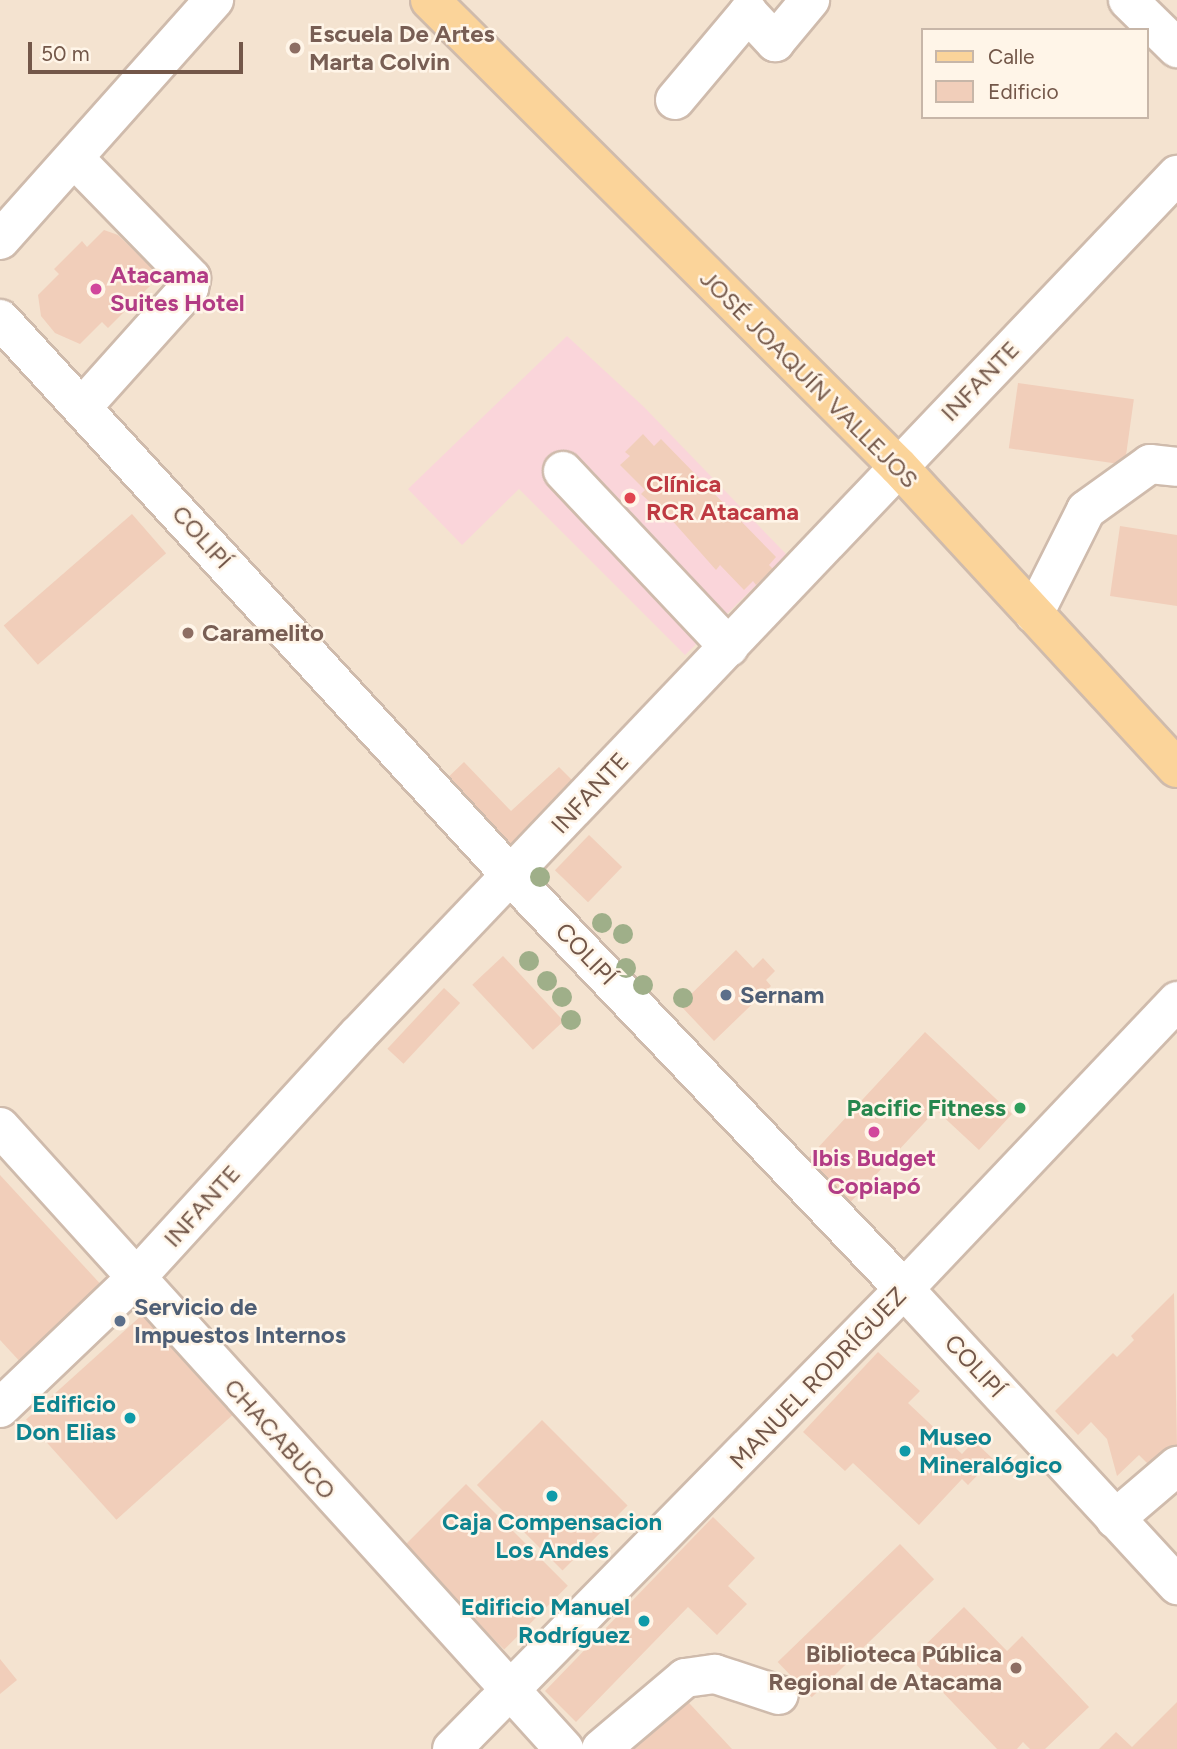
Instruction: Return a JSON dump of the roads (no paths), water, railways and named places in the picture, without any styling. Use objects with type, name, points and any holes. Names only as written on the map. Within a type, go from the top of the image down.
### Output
[{"type":"main road","name":"JOSÉ JOAQUÍN VALLEJOS","points":[[430,0],[898,466],[1177,768]]},
{"type":"street","points":[[0,240],[214,0]]},
{"type":"street","points":[[675,100],[748,13],[775,42],[810,0]]},
{"type":"street","points":[[1128,0],[1177,48]]},
{"type":"street","points":[[74,158],[191,278],[189,288],[83,406]]},
{"type":"street","name":"INFANTE","points":[[0,1408],[135,1279],[358,1035],[1177,175]]},
{"type":"street","name":"COLIPÍ","points":[[0,319],[83,406],[512,876],[904,1289],[1177,1585]]},
{"type":"street","points":[[1034,614],[1086,510],[1150,464],[1177,467]]},
{"type":"street","points":[[563,471],[729,647]]},
{"type":"street","name":"MANUEL RODRÍGUEZ","points":[[452,1749],[510,1693],[904,1289],[1177,1001]]},
{"type":"street","name":"CHACABUCO","points":[[0,1127],[510,1693],[564,1749]]},
{"type":"street","points":[[1115,1519],[1177,1466]]},
{"type":"street","points":[[601,1749],[685,1678],[715,1674],[779,1695]]},
{"type":"place","name":"Escuela De Artes Marta Colvin","points":[[295,48]]},
{"type":"place","name":"Atacama Suites Hotel","points":[[96,289]]},
{"type":"place","name":"Clínica RCR Atacama","points":[[630,498]]},
{"type":"place","name":"Caramelito","points":[[188,633]]},
{"type":"place","name":"Sernam","points":[[726,995]]},
{"type":"place","name":"Pacific Fitness","points":[[1020,1108]]},
{"type":"place","name":"Ibis Budget Copiapó","points":[[874,1132]]},
{"type":"place","name":"Servicio de Impuestos Internos","points":[[120,1321]]},
{"type":"place","name":"Edificio Don Elias","points":[[130,1418]]},
{"type":"place","name":"Museo Mineralógico","points":[[905,1451]]},
{"type":"place","name":"Caja Compensacion Los Andes","points":[[552,1496]]},
{"type":"place","name":"Edificio Manuel Rodríguez","points":[[644,1621]]},
{"type":"place","name":"Biblioteca Pública Regional de Atacama","points":[[1016,1668]]}]
